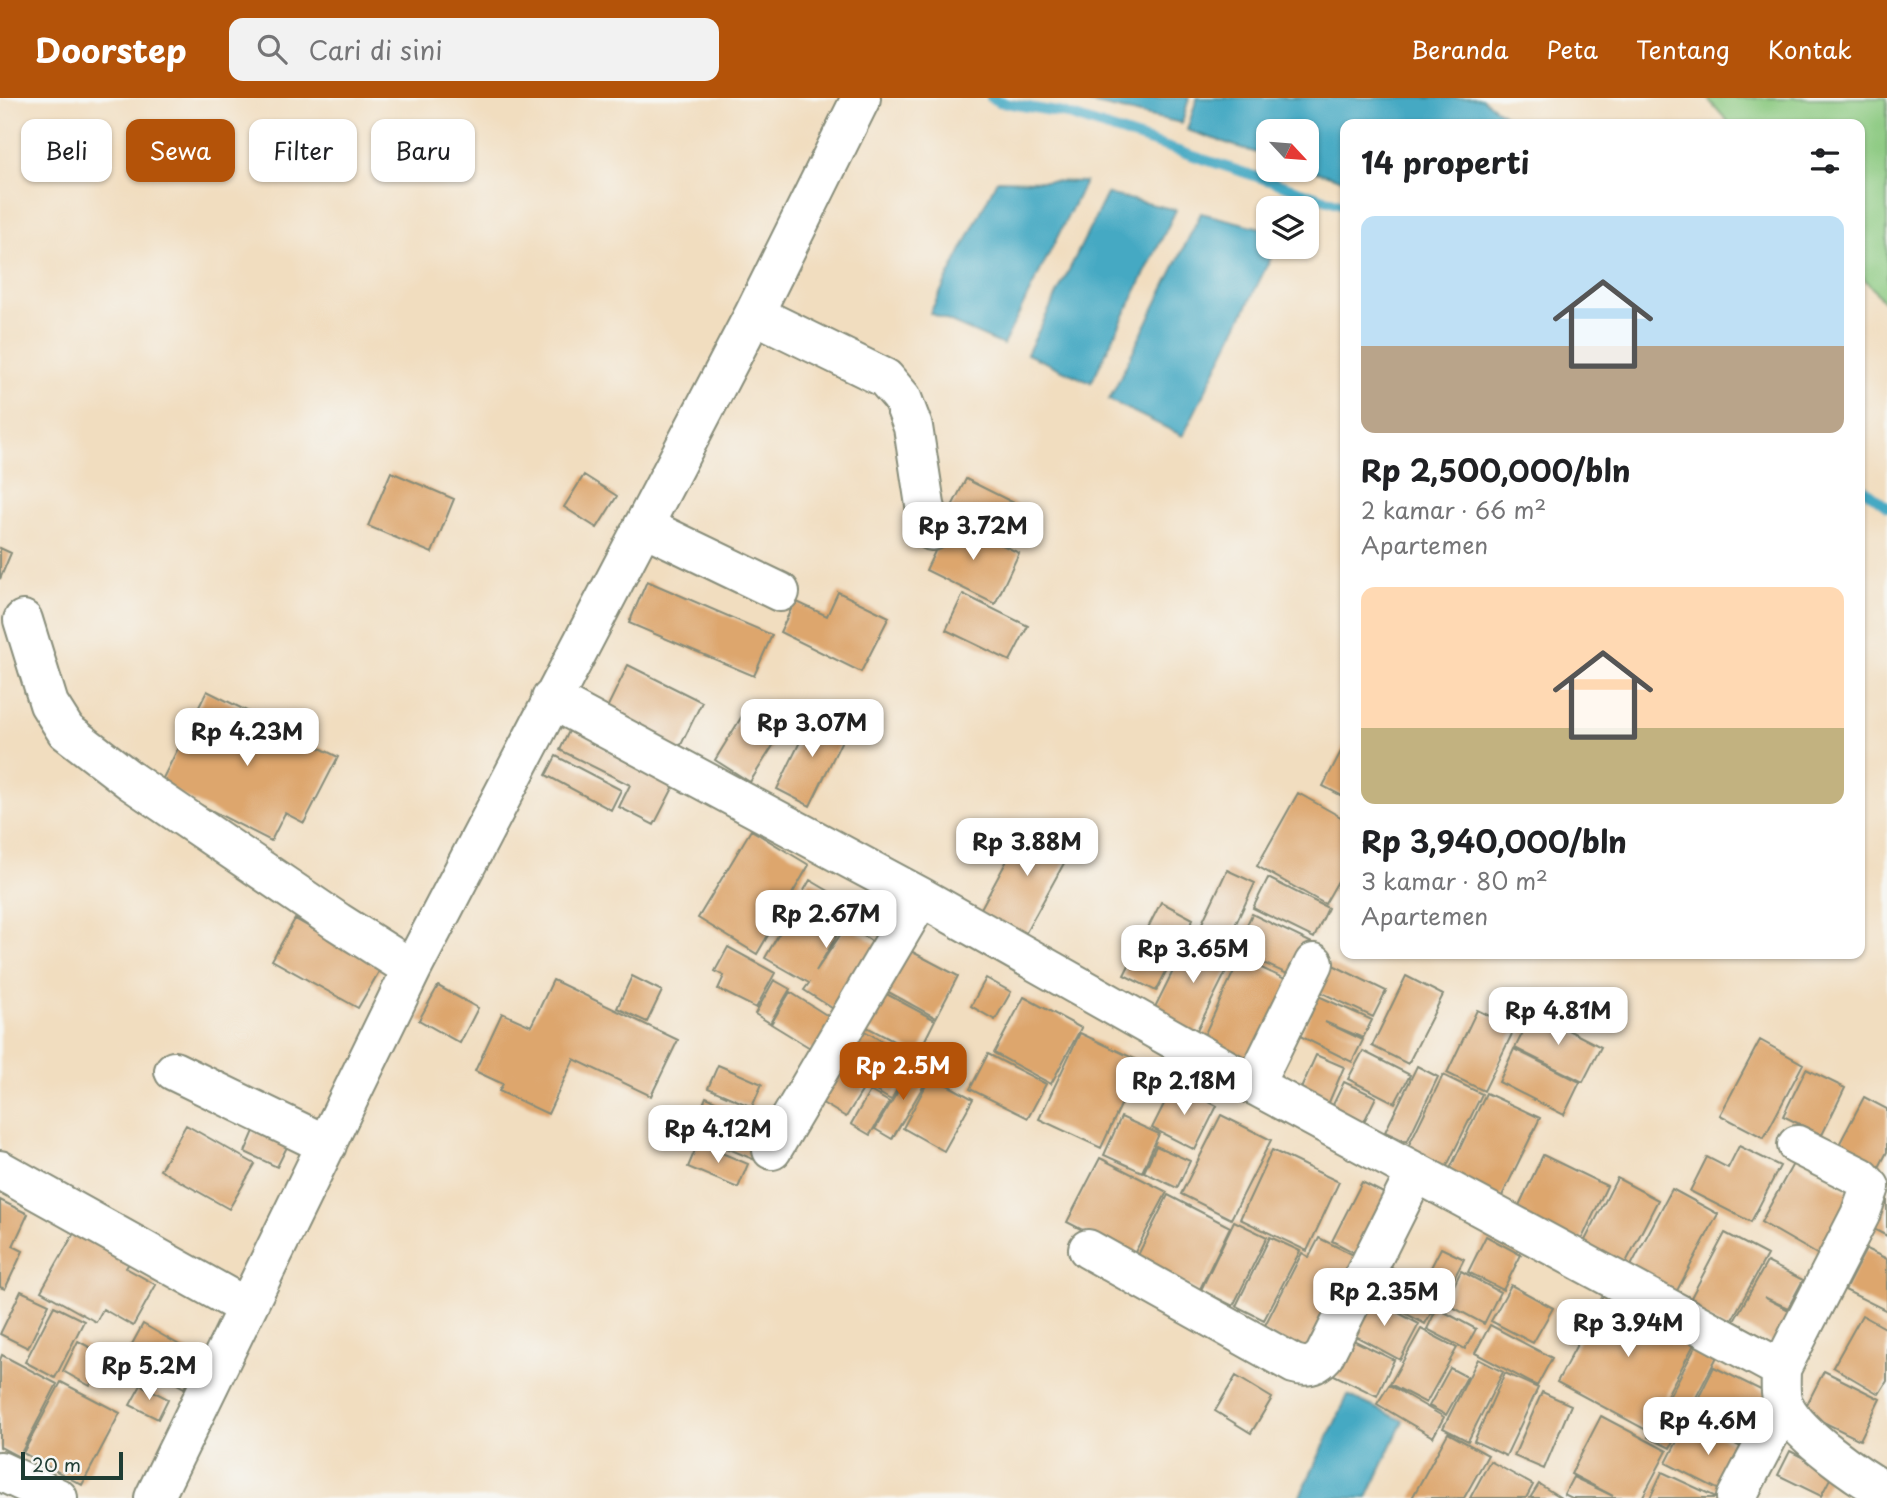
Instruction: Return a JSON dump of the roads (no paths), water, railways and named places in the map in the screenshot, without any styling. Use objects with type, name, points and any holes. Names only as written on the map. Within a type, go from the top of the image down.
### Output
[{"type":"street","points":[[154,1498],[412,969],[754,314],[860,98]]},
{"type":"street","points":[[754,314],[885,378],[902,398],[913,427],[925,505],[932,531]]},
{"type":"street","points":[[643,526],[780,592]]},
{"type":"street","points":[[23,620],[49,704],[66,731],[131,781],[412,969]]},
{"type":"street","points":[[551,699],[921,897],[1254,1085],[1781,1369]]},
{"type":"street","points":[[772,1150],[921,897]]},
{"type":"street","points":[[1254,1085],[1314,963]]},
{"type":"street","points":[[174,1071],[327,1145]]},
{"type":"street","points":[[1797,1145],[1861,1177],[1870,1187],[1863,1209],[1781,1369],[1784,1406],[1800,1429],[1887,1492]]},
{"type":"street","points":[[0,1170],[246,1307]]},
{"type":"street","points":[[1088,1249],[1294,1364],[1307,1366],[1317,1363],[1324,1356],[1416,1172]]},
{"type":"street","points":[[1736,1498],[1784,1406]]},
{"type":"street","points":[[0,1471],[58,1498]]},
{"type":"water","points":[[1067,98],[1189,98],[1182,123]]},
{"type":"water","points":[[1197,98],[1481,98],[1510,119],[1340,119],[1340,179],[1320,173],[1320,119],[1256,119],[1256,153],[1187,130]]},
{"type":"water","points":[[997,180],[1085,182],[1003,345],[930,313]]},
{"type":"water","points":[[1107,194],[1176,210],[1091,383],[1027,354]]},
{"type":"water","points":[[1201,213],[1256,227],[1256,259],[1270,259],[1183,436],[1109,400]]},
{"type":"water","points":[[1348,1395],[1403,1421],[1367,1498],[1299,1498]]},
{"type":"waterway","points":[[991,98],[999,102],[1063,113],[1340,204]]},
{"type":"waterway","points":[[1865,490],[1887,507]]}]
